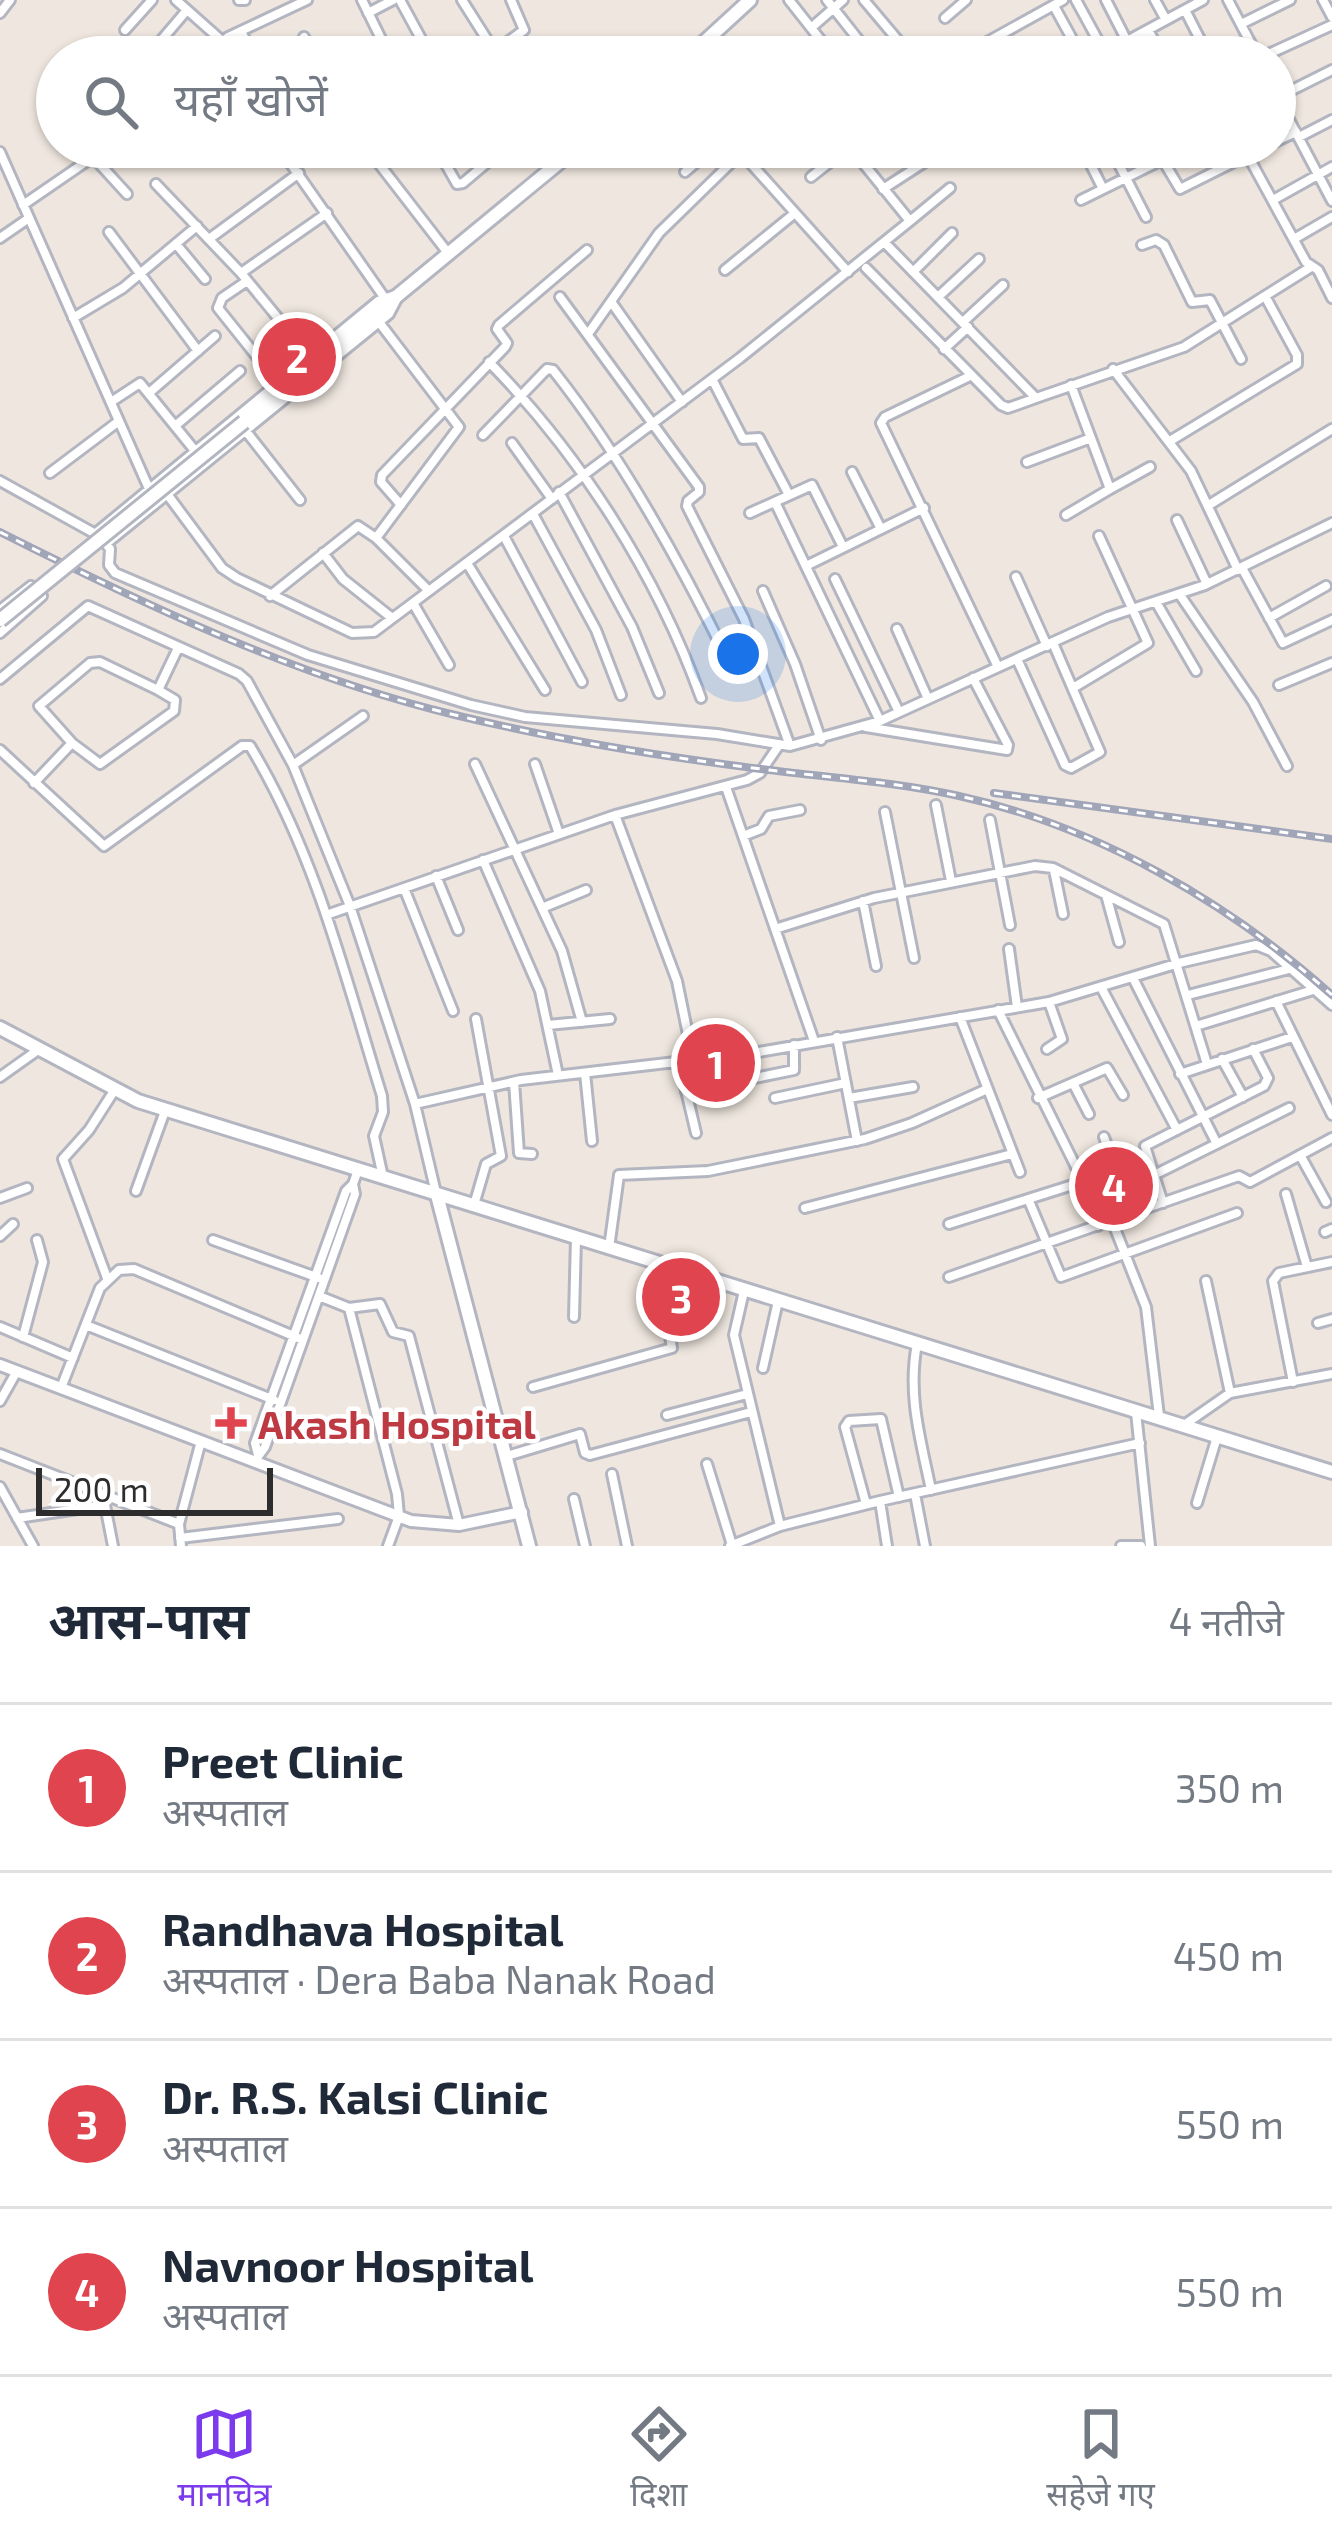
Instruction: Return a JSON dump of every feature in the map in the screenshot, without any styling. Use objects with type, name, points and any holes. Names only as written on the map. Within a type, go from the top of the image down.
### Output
[{"type":"main road","points":[[710,36],[746,1]]},
{"type":"main road","points":[[0,620],[551,168]]},
{"type":"main road","points":[[0,1028],[114,1091],[356,1177],[384,1178],[1332,1472]]},
{"type":"main road","points":[[436,1195],[530,1546]]},
{"type":"street","points":[[0,13],[10,0]]},
{"type":"street","points":[[125,31],[152,0]]},
{"type":"street","points":[[176,0],[216,36]]},
{"type":"street","points":[[231,36],[308,0]]},
{"type":"street","points":[[362,0],[379,36]]},
{"type":"street","points":[[368,13],[396,0],[418,36]]},
{"type":"street","points":[[462,0],[482,36]]},
{"type":"street","points":[[512,0],[524,30],[517,36]]},
{"type":"street","points":[[789,0],[818,36]]},
{"type":"street","points":[[811,28],[830,4],[843,0]]},
{"type":"street","points":[[864,0],[894,36]]},
{"type":"street","points":[[872,10],[884,0]]},
{"type":"street","points":[[945,18],[966,0]]},
{"type":"street","points":[[1076,0],[1096,36]]},
{"type":"street","points":[[1106,0],[1124,36]]},
{"type":"street","points":[[1155,0],[1166,20]]},
{"type":"street","points":[[1137,36],[1203,0]]},
{"type":"street","points":[[1247,0],[1230,4],[1247,36]]},
{"type":"street","points":[[1240,24],[1290,0]]},
{"type":"street","points":[[1296,39],[1332,21],[1324,0]]},
{"type":"street","points":[[998,36],[1059,3],[1072,36]]},
{"type":"street","points":[[830,4],[855,36]]},
{"type":"street","points":[[164,36],[187,10]]},
{"type":"street","points":[[1185,10],[1198,36]]},
{"type":"street","points":[[1148,30],[1151,36]]},
{"type":"street","points":[[241,32],[243,36]]},
{"type":"street","points":[[1296,87],[1332,70]]},
{"type":"street","points":[[1298,135],[1332,120]]},
{"type":"street","points":[[1296,131],[1332,201]]},
{"type":"street","points":[[0,152],[156,503]]},
{"type":"street","points":[[1273,200],[1332,167]]},
{"type":"street","points":[[23,205],[77,168]]},
{"type":"street","points":[[103,168],[127,194]]},
{"type":"street","points":[[107,543],[392,310],[390,298],[294,168]]},
{"type":"street","points":[[382,168],[448,254]]},
{"type":"street","points":[[448,168],[457,184],[481,168]]},
{"type":"street","points":[[685,172],[690,168]]},
{"type":"street","points":[[587,334],[659,233],[721,168]]},
{"type":"street","points":[[754,168],[848,272]]},
{"type":"street","points":[[811,177],[822,168]]},
{"type":"street","points":[[866,168],[910,221]]},
{"type":"street","points":[[884,189],[916,168]]},
{"type":"street","points":[[1092,168],[1103,189]]},
{"type":"street","points":[[1120,168],[1146,217]]},
{"type":"street","points":[[1081,200],[1138,168]]},
{"type":"street","points":[[1167,168],[1180,189],[1220,168]]},
{"type":"street","points":[[1255,168],[1332,298]]},
{"type":"street","points":[[209,239],[298,173]]},
{"type":"street","points":[[156,184],[244,277],[310,357]]},
{"type":"street","points":[[167,494],[222,568],[270,596],[360,635],[374,632],[712,379],[950,188]]},
{"type":"street","points":[[278,383],[218,308],[244,277],[327,213]]},
{"type":"street","points":[[725,270],[795,213]]},
{"type":"street","points":[[0,238],[29,218]]},
{"type":"street","points":[[1294,239],[1332,218]]},
{"type":"street","points":[[74,318],[141,274],[197,226]]},
{"type":"street","points":[[109,232],[198,351]]},
{"type":"street","points":[[913,272],[952,233]]},
{"type":"street","points":[[1142,245],[1156,240],[1164,245],[1192,302],[1208,298],[1241,358]]},
{"type":"street","points":[[884,243],[1036,398]]},
{"type":"street","points":[[176,244],[205,279]]},
{"type":"street","points":[[401,506],[380,477],[506,344],[497,329],[500,325],[587,250]]},
{"type":"street","points":[[938,297],[979,259]]},
{"type":"street","points":[[866,268],[1004,408],[1172,352],[1311,267]]},
{"type":"street","points":[[944,349],[1003,285]]},
{"type":"street","points":[[1170,441],[1297,364],[1297,355],[1265,296]]},
{"type":"street","points":[[560,297],[700,490],[688,506],[744,619],[785,746]]},
{"type":"street","points":[[95,534],[310,357],[390,298]]},
{"type":"street","points":[[612,303],[682,402]]},
{"type":"street","points":[[376,538],[459,427],[379,322]]},
{"type":"street","points":[[149,394],[215,337]]},
{"type":"street","points":[[489,362],[522,396],[583,475],[671,623],[701,698]]},
{"type":"street","points":[[1113,369],[1170,441],[1285,643],[1332,620]]},
{"type":"street","points":[[175,426],[240,370]]},
{"type":"street","points":[[483,435],[547,370],[553,370],[612,453],[728,661]]},
{"type":"street","points":[[970,376],[882,420],[882,429],[998,667]]},
{"type":"street","points":[[712,379],[743,439],[758,436],[789,495]]},
{"type":"street","points":[[111,402],[137,383],[196,452]]},
{"type":"street","points":[[1072,385],[1109,489]]},
{"type":"street","points":[[50,473],[119,421]]},
{"type":"street","points":[[1209,505],[1332,429]]},
{"type":"street","points":[[245,430],[299,500]]},
{"type":"street","points":[[1027,462],[1091,438]]},
{"type":"street","points":[[512,443],[555,496],[632,627],[659,693]]},
{"type":"street","points":[[1066,515],[1150,467]]},
{"type":"street","points":[[852,472],[881,529]]},
{"type":"street","points":[[0,482],[107,543],[109,565],[115,573],[308,655],[525,717],[717,734],[785,746],[880,721],[1134,608],[1207,584],[1330,527]]},
{"type":"street","points":[[750,513],[814,487],[843,548]]},
{"type":"street","points":[[775,502],[880,721]]},
{"type":"street","points":[[806,566],[924,508]]},
{"type":"street","points":[[533,514],[596,630],[622,695]]},
{"type":"street","points":[[1178,520],[1207,584]]},
{"type":"street","points":[[270,596],[358,526],[429,591]]},
{"type":"street","points":[[504,536],[582,682]]},
{"type":"street","points":[[1072,688],[1146,645],[1147,637],[1099,536]]},
{"type":"street","points":[[323,553],[343,579],[392,618]]},
{"type":"street","points":[[467,563],[545,690]]},
{"type":"street","points":[[1016,577],[1100,752],[1068,769],[1017,659]]},
{"type":"street","points":[[835,579],[899,712]]},
{"type":"street","points":[[0,610],[31,586],[42,596],[0,634]]},
{"type":"street","points":[[1269,618],[1326,586]]},
{"type":"street","points":[[763,591],[821,740]]},
{"type":"street","points":[[1180,595],[1253,702],[1287,766]]},
{"type":"street","points":[[1156,602],[1196,671]]},
{"type":"street","points":[[413,603],[449,665]]},
{"type":"street","points":[[0,679],[88,606],[245,679],[293,765],[350,906],[415,1104],[436,1195]]},
{"type":"street","points":[[897,629],[928,699]]},
{"type":"street","points":[[158,690],[178,648]]},
{"type":"street","points":[[100,662],[175,700],[174,711],[103,763],[95,763],[72,743],[39,706],[90,663],[100,662]]},
{"type":"street","points":[[1280,686],[1332,663]]},
{"type":"street","points":[[864,727],[1006,750],[973,677]]},
{"type":"street","points":[[293,765],[363,716]]},
{"type":"street","points":[[34,783],[72,743]]},
{"type":"street","points":[[0,750],[104,846],[248,745],[302,850],[328,914],[382,1096],[383,1112],[374,1136],[384,1178]]},
{"type":"street","points":[[328,914],[615,815],[726,788],[760,773],[785,746]]},
{"type":"street","points":[[475,764],[542,908],[572,981],[582,1022]]},
{"type":"street","points":[[535,764],[559,834]]},
{"type":"street","points":[[726,788],[814,1041]]},
{"type":"street","points":[[936,805],[951,881]]},
{"type":"street","points":[[743,836],[761,829],[766,818],[800,810]]},
{"type":"street","points":[[885,812],[914,958]]},
{"type":"street","points":[[615,815],[682,996],[693,1059]]},
{"type":"street","points":[[991,820],[1010,926]]},
{"type":"street","points":[[483,860],[540,991],[558,1076]]},
{"type":"street","points":[[775,929],[863,901],[951,881],[1035,866],[1053,868],[1164,924],[1207,1064]]},
{"type":"street","points":[[1053,868],[1063,914]]},
{"type":"street","points":[[436,876],[458,930]]},
{"type":"street","points":[[404,887],[453,1011]]},
{"type":"street","points":[[542,908],[586,890]]},
{"type":"street","points":[[1106,893],[1120,942]]},
{"type":"street","points":[[863,901],[876,966]]},
{"type":"street","points":[[415,1104],[514,1082],[794,1045],[1049,1002],[1256,945],[1271,951],[1332,1005]]},
{"type":"street","points":[[1010,949],[1017,1007]]},
{"type":"street","points":[[1188,995],[1290,968]]},
{"type":"street","points":[[1133,978],[1217,1144]]},
{"type":"street","points":[[1102,989],[1178,1130]]},
{"type":"street","points":[[1196,1026],[1315,989]]},
{"type":"street","points":[[1276,1001],[1332,1114]]},
{"type":"street","points":[[1047,1049],[1062,1039],[1049,1002]]},
{"type":"street","points":[[998,1010],[1082,1182],[1098,1226]]},
{"type":"street","points":[[960,1016],[1019,1172]]},
{"type":"street","points":[[474,1207],[486,1164],[501,1156],[476,1019]]},
{"type":"street","points":[[548,1025],[610,1019]]},
{"type":"street","points":[[837,1037],[857,1141]]},
{"type":"street","points":[[1180,1073],[1292,1037]]},
{"type":"street","points":[[686,1092],[794,1070],[794,1045]]},
{"type":"street","points":[[1163,1203],[1145,1146],[1268,1081],[1253,1049]]},
{"type":"street","points":[[0,1077],[38,1050]]},
{"type":"street","points":[[1222,1059],[1243,1097]]},
{"type":"street","points":[[679,1060],[696,1133]]},
{"type":"street","points":[[1038,1098],[1107,1068],[1123,1095]]},
{"type":"street","points":[[586,1072],[592,1141]]},
{"type":"street","points":[[514,1082],[519,1153],[532,1154]]},
{"type":"street","points":[[775,1098],[846,1083]]},
{"type":"street","points":[[1072,1083],[1089,1114]]},
{"type":"street","points":[[849,1098],[913,1087]]},
{"type":"street","points":[[608,1249],[619,1175],[704,1171],[857,1141],[888,1133],[985,1090]]},
{"type":"street","points":[[107,1278],[62,1164],[114,1091]]},
{"type":"street","points":[[1156,1174],[1289,1108]]},
{"type":"street","points":[[136,1191],[165,1109]]},
{"type":"street","points":[[1104,1137],[1131,1214]]},
{"type":"street","points":[[949,1277],[1239,1175],[1250,1182],[1332,1138]]},
{"type":"street","points":[[806,1208],[1012,1154]]},
{"type":"street","points":[[1300,1155],[1326,1202]]},
{"type":"street","points":[[257,1458],[265,1447],[346,1191],[356,1177]]},
{"type":"street","points":[[949,1224],[1082,1182]]},
{"type":"street","points":[[0,1198],[27,1188]]},
{"type":"street","points":[[1286,1194],[1307,1267]]},
{"type":"street","points":[[1030,1201],[1060,1277],[1237,1213]]},
{"type":"street","points":[[1112,1222],[1149,1318],[1160,1418]]},
{"type":"street","points":[[0,1236],[13,1224]]},
{"type":"street","points":[[574,1317],[577,1238]]},
{"type":"street","points":[[23,1336],[43,1262],[37,1240]]},
{"type":"street","points":[[213,1240],[320,1279]]},
{"type":"street","points":[[1293,1382],[1273,1281],[1280,1274],[1332,1262]]},
{"type":"street","points":[[533,1388],[672,1348],[664,1300],[667,1267]]},
{"type":"street","points":[[62,1388],[107,1278],[119,1270],[134,1269],[299,1339]]},
{"type":"street","points":[[299,1339],[319,1296],[320,1279]]},
{"type":"street","points":[[1206,1281],[1230,1393]]},
{"type":"street","points":[[744,1291],[734,1335],[780,1526]]},
{"type":"street","points":[[319,1296],[349,1308],[380,1304],[393,1332],[409,1336],[459,1526]]},
{"type":"street","points":[[763,1368],[778,1301]]},
{"type":"street","points":[[349,1308],[397,1494],[398,1516],[388,1546]]},
{"type":"street","points":[[1318,1323],[1332,1319]]},
{"type":"street","points":[[86,1325],[276,1401]]},
{"type":"street","points":[[0,1327],[73,1358]]},
{"type":"street","points":[[917,1344],[914,1412],[932,1490]]},
{"type":"street","points":[[0,1365],[257,1458],[398,1516],[459,1526],[522,1512]]},
{"type":"street","points":[[0,1401],[17,1372]]},
{"type":"street","points":[[1183,1426],[1230,1393],[1332,1374]]},
{"type":"street","points":[[668,1415],[747,1394]]},
{"type":"street","points":[[507,1456],[580,1434],[585,1453],[590,1455],[751,1412]]},
{"type":"street","points":[[1136,1412],[1150,1546]]},
{"type":"street","points":[[866,1504],[845,1427],[849,1421],[880,1419],[899,1497]]},
{"type":"street","points":[[1197,1503],[1217,1437]]},
{"type":"street","points":[[201,1441],[178,1524],[181,1542],[338,1519]]},
{"type":"street","points":[[707,1464],[731,1546],[780,1526],[866,1504],[1139,1444]]},
{"type":"street","points":[[0,1454],[104,1500],[178,1524]]},
{"type":"street","points":[[612,1474],[628,1546]]},
{"type":"street","points":[[0,1487],[33,1546]]},
{"type":"street","points":[[915,1494],[925,1546]]},
{"type":"street","points":[[574,1499],[585,1546]]},
{"type":"street","points":[[17,1518],[104,1500]]},
{"type":"street","points":[[104,1500],[113,1546]]},
{"type":"street","points":[[880,1501],[887,1546]]},
{"type":"street","points":[[1121,1546],[1141,1546]]},
{"type":"railway","points":[[0,532],[223,637],[396,699],[611,747],[936,791],[1010,809],[1158,872],[1249,929],[1332,995]]},
{"type":"railway","points":[[994,793],[1332,839]]},
{"type":"place","name":"Randhava Hospital","points":[[297,357]]},
{"type":"place","name":"Preet Clinic","points":[[716,1063]]},
{"type":"place","name":"Navnoor Hospital","points":[[1114,1186]]},
{"type":"place","name":"Dr. R.S. Kalsi Clinic","points":[[681,1297]]},
{"type":"place","name":"Akash Hospital","points":[[231,1423]]}]
